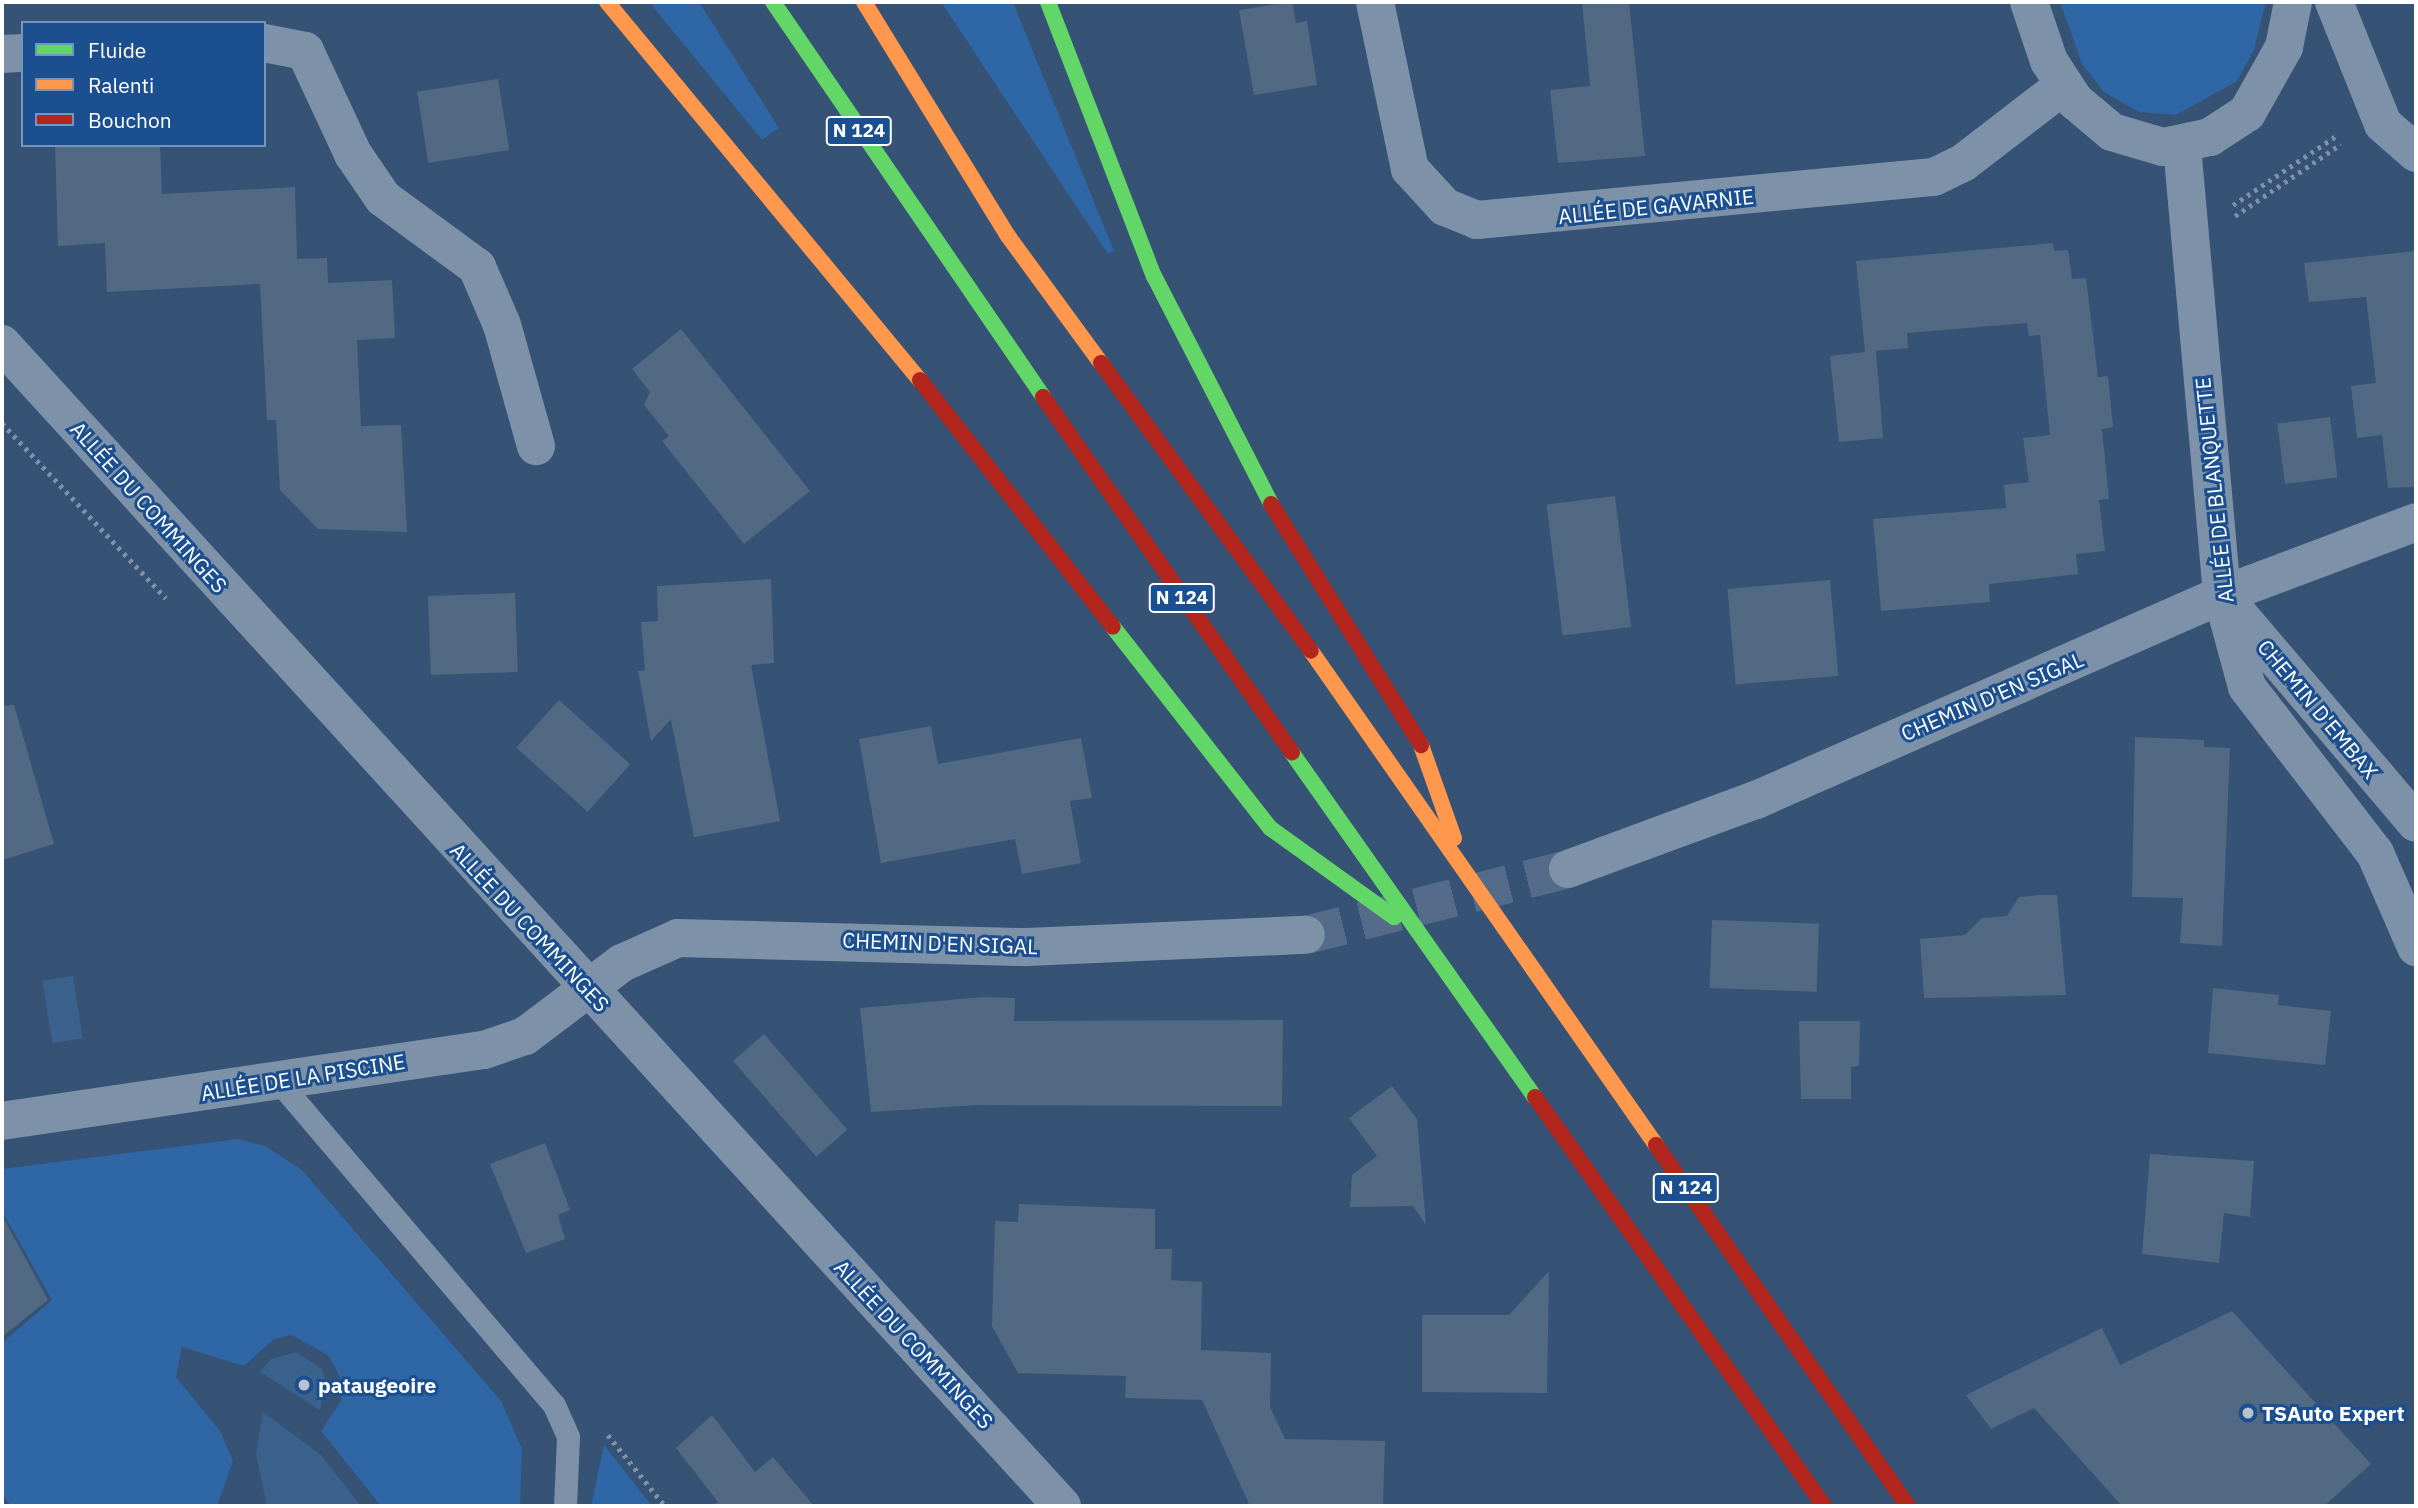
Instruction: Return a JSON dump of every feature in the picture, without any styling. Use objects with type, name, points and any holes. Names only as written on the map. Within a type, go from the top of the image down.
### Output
[{"type":"highway","points":[[607,2],[876,324],[1270,828],[1419,935]]},
{"type":"highway","name":"N 124","points":[[773,2],[946,259],[1419,935],[1824,1506]]},
{"type":"highway","name":"N 124","points":[[864,2],[1008,236],[1266,586],[1909,1506]]},
{"type":"highway","points":[[1048,2],[1154,276],[1205,383],[1306,568],[1432,761],[1464,871]]},
{"type":"street","name":"ALLÉE DE GAVARNIE","points":[[1375,2],[1410,169],[1444,207],[1477,220],[1934,177],[1963,163],[2063,86]]},
{"type":"street","points":[[2029,2],[2063,86],[2112,132],[2146,145],[2182,146],[2210,137],[2246,113],[2284,47],[2293,2]]},
{"type":"street","points":[[2334,2],[2378,114],[2393,138],[2416,153]]},
{"type":"street","points":[[266,43],[305,51],[353,154],[383,198],[477,267],[502,325],[536,446]]},
{"type":"street","points":[[2,54],[21,53]]},
{"type":"street","name":"ALLÉE DE BLANQUETTE","points":[[2182,146],[2222,595],[2247,687],[2375,853],[2407,906],[2416,947]]},
{"type":"street","name":"ALLÉE DU COMMINGES","points":[[2,344],[575,1000],[1062,1506]]},
{"type":"street","name":"CHEMIN D'EN SIGAL","points":[[1568,869],[1756,800],[2222,595],[2416,522]]},
{"type":"street","name":"CHEMIN D'EMBAX","points":[[2222,595],[2416,823]]},
{"type":"street","name":"CHEMIN D'EN SIGAL","points":[[575,1000],[622,963],[678,939],[1027,947],[1306,935]]},
{"type":"street","name":"ALLÉE DE LA PISCINE","points":[[2,1121],[484,1050],[525,1036],[575,1000]]},
{"type":"lane","points":[[279,1082],[554,1405],[566,1429],[565,1506]]},
{"type":"path","points":[[2188,212],[2229,208],[2378,114]]},
{"type":"path","points":[[2230,219],[2378,114]]},
{"type":"path","points":[[566,1429],[598,1422],[665,1506]]},
{"type":"shaded area","points":[[649,2],[699,2],[779,128],[762,140]]},
{"type":"shaded area","points":[[941,2],[1013,2],[1114,251],[1108,254]]},
{"type":"shaded area","points":[[2060,2],[2265,2],[2265,5],[2254,50],[2237,81],[2176,115],[2139,112],[2104,92],[2082,64]]},
{"type":"shaded area","points":[[73,976],[83,1038],[52,1043],[42,981]]},
{"type":"shaded area","points":[[238,1139],[265,1146],[302,1170],[501,1401],[522,1449],[520,1506],[381,1506],[321,1431],[341,1401],[341,1379],[329,1356],[292,1335],[274,1339],[244,1366],[182,1347],[176,1377],[220,1431],[233,1461],[217,1506],[11,1506],[2,1494],[2,1343],[52,1300],[2,1211],[2,1169]]},
{"type":"shaded area","name":"pataugeoire","points":[[296,1352],[321,1368],[326,1380],[320,1410],[260,1372],[271,1359]]},
{"type":"shaded area","points":[[263,1412],[321,1455],[361,1506],[267,1506],[256,1454]]},
{"type":"shaded area","points":[[604,1445],[652,1506],[591,1506]]},
{"type":"building","points":[[1292,2],[1296,23],[1307,21],[1317,85],[1254,95],[1239,10]]},
{"type":"building","points":[[1582,2],[1629,2],[1645,156],[1558,163],[1550,90],[1590,86]]},
{"type":"building","points":[[498,79],[509,150],[428,163],[417,92]]},
{"type":"building","points":[[55,147],[160,147],[162,194],[295,187],[297,259],[327,258],[328,283],[392,280],[395,338],[357,340],[361,426],[401,425],[407,532],[318,529],[280,490],[276,420],[267,420],[260,284],[107,292],[105,243],[58,246]]},
{"type":"building","points":[[2053,243],[2054,251],[2068,250],[2072,279],[2086,278],[2098,377],[2108,376],[2113,427],[2102,429],[2109,499],[2099,500],[2105,551],[2076,554],[2078,574],[1989,584],[1990,602],[1881,611],[1873,519],[2006,508],[2004,485],[2029,482],[2023,438],[2050,435],[2040,335],[2029,336],[2027,323],[1907,333],[1908,348],[1876,351],[1883,438],[1839,442],[1830,356],[1865,352],[1856,261]]},
{"type":"building","points":[[2416,251],[2416,487],[2388,488],[2382,435],[2357,438],[2351,386],[2376,383],[2366,297],[2309,302],[2304,263]]},
{"type":"building","points":[[681,329],[810,491],[744,544],[662,441],[669,436],[644,405],[650,392],[632,369]]},
{"type":"building","points":[[2330,417],[2337,478],[2285,484],[2277,423]]},
{"type":"building","points":[[1615,496],[1631,627],[1563,635],[1547,504]]},
{"type":"building","points":[[771,579],[774,663],[751,665],[780,821],[694,837],[671,719],[651,741],[638,671],[645,670],[641,622],[658,621],[657,586]]},
{"type":"building","points":[[1830,580],[1838,676],[1736,685],[1727,589]]},
{"type":"building","points":[[515,593],[518,672],[431,675],[428,596]]},
{"type":"building","points":[[559,700],[630,764],[588,812],[516,748]]},
{"type":"building","points":[[14,705],[54,844],[2,860],[2,706]]},
{"type":"building","points":[[931,726],[938,764],[1081,738],[1092,798],[1070,801],[1081,863],[1022,874],[1015,839],[881,863],[859,739]]},
{"type":"building","points":[[2135,737],[2204,740],[2204,747],[2230,748],[2222,946],[2180,943],[2183,898],[2132,897]]},
{"type":"building","points":[[2057,895],[2066,995],[1924,998],[1920,939],[1965,935],[1982,918],[2007,916],[2019,897]]},
{"type":"building","points":[[1712,920],[1819,924],[1817,992],[1710,988]]},
{"type":"building","points":[[2213,988],[2279,995],[2278,1005],[2331,1011],[2325,1065],[2208,1053]]},
{"type":"building","points":[[983,997],[1015,998],[1014,1021],[1283,1020],[1282,1106],[978,1105],[871,1112],[860,1008]]},
{"type":"building","points":[[1799,1021],[1860,1021],[1859,1066],[1851,1067],[1851,1099],[1801,1099]]},
{"type":"building","points":[[764,1034],[847,1130],[816,1157],[733,1061]]},
{"type":"building","points":[[1392,1086],[1417,1119],[1426,1225],[1413,1206],[1350,1207],[1352,1175],[1377,1156],[1349,1118]]},
{"type":"building","points":[[545,1143],[570,1210],[558,1215],[565,1239],[526,1253],[490,1164]]},
{"type":"building","points":[[2150,1154],[2254,1161],[2250,1217],[2224,1213],[2219,1263],[2142,1254]]},
{"type":"building","points":[[1019,1204],[1155,1209],[1155,1249],[1172,1249],[1171,1280],[1202,1282],[1201,1350],[1271,1353],[1270,1407],[1285,1439],[1385,1441],[1383,1506],[1250,1506],[1202,1400],[1125,1398],[1126,1376],[1018,1373],[992,1326],[995,1221],[1018,1222]]},
{"type":"building","points":[[2,1215],[48,1300],[2,1337]]},
{"type":"building","points":[[1549,1271],[1547,1393],[1422,1392],[1422,1315],[1509,1315]]},
{"type":"building","points":[[2232,1311],[2371,1464],[2324,1506],[2122,1506],[2034,1408],[1991,1429],[1966,1395],[2102,1328],[2120,1365]]},
{"type":"building","points":[[712,1415],[755,1472],[773,1457],[814,1506],[713,1506],[718,1502],[676,1448]]},
{"type":"tunnel","points":[[1306,935],[1568,869]]},
{"type":"traffic: fast","points":[[773,2],[1043,397]]},
{"type":"traffic: fast","points":[[1048,2],[1154,276],[1271,504]]},
{"type":"traffic: fast","points":[[1113,627],[1270,828],[1394,917]]},
{"type":"traffic: fast","points":[[1292,753],[1535,1097]]},
{"type":"traffic: slow","points":[[607,2],[920,380]]},
{"type":"traffic: slow","points":[[864,2],[1008,236],[1101,363]]},
{"type":"traffic: slow","points":[[1311,651],[1656,1145]]},
{"type":"traffic: slow","points":[[1421,745],[1454,838]]},
{"type":"traffic: jam","points":[[1101,363],[1311,651]]},
{"type":"traffic: jam","points":[[920,380],[1113,627]]},
{"type":"traffic: jam","points":[[1043,397],[1292,753]]},
{"type":"traffic: jam","points":[[1271,504],[1421,745]]},
{"type":"traffic: jam","points":[[1535,1097],[1824,1506]]},
{"type":"traffic: jam","points":[[1656,1145],[1908,1506]]},
{"type":"place","name":"pataugeoire","points":[[304,1385]]},
{"type":"place","name":"TSAuto Expert","points":[[2248,1413]]}]
